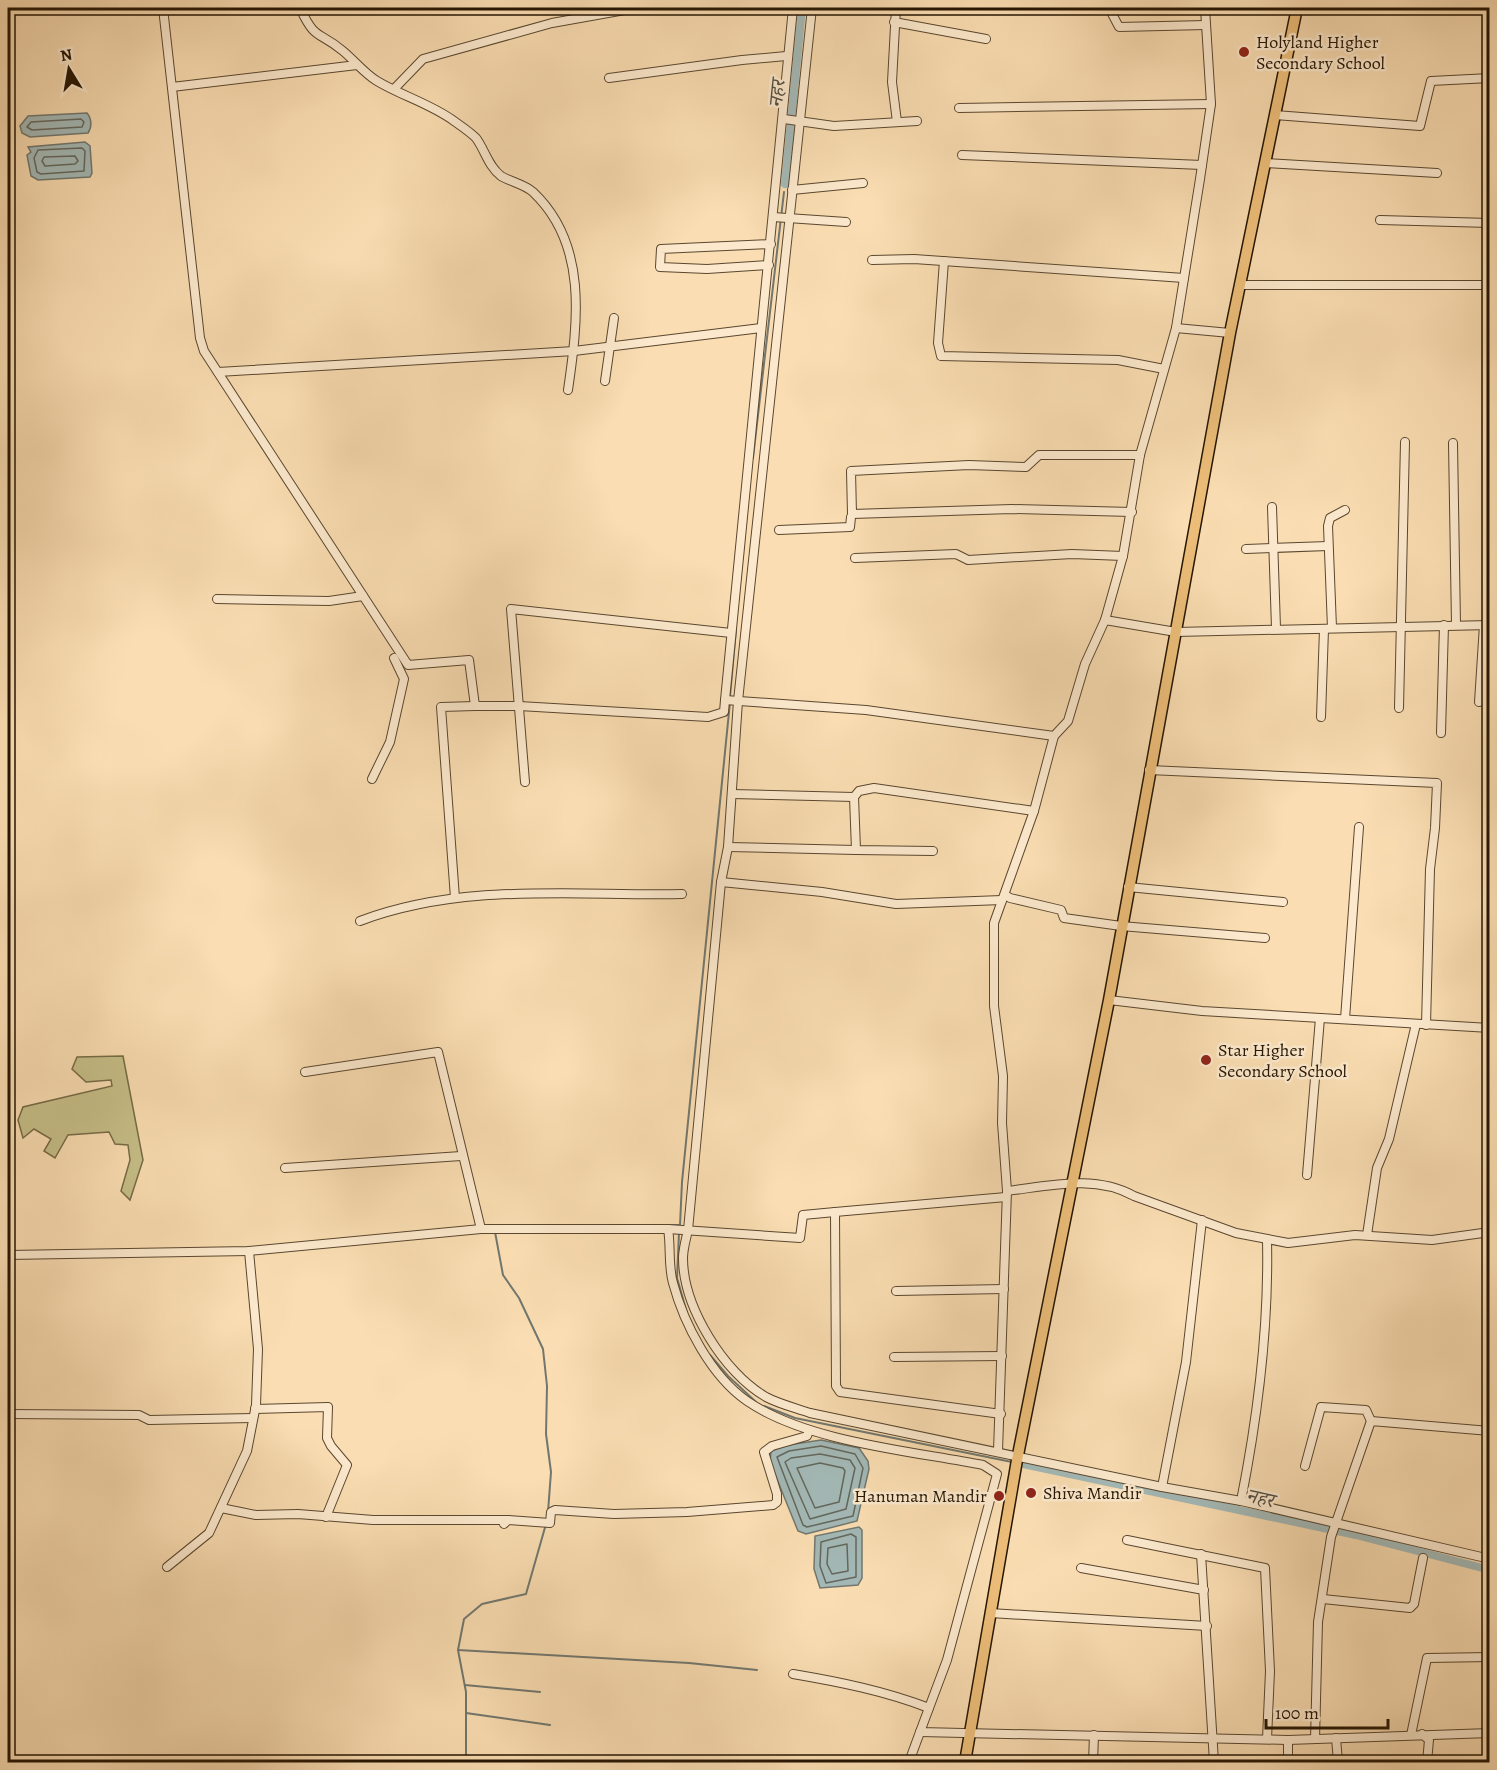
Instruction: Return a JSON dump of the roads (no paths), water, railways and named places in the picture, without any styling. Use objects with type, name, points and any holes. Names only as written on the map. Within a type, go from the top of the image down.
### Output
[{"type":"main road","points":[[965,1762],[1018,1455],[1109,1000],[1230,333],[1298,8]]},
{"type":"street","points":[[163,8],[200,338],[204,351],[408,666],[469,660],[475,706]]},
{"type":"street","points":[[300,8],[310,29],[342,50],[376,80],[453,120],[476,139],[493,168],[502,176],[531,190],[556,217],[568,244],[576,289],[574,351],[568,390]]},
{"type":"street","points":[[394,89],[423,59],[552,23],[619,9],[636,8]]},
{"type":"street","points":[[792,8],[786,56],[784,119],[731,633],[732,794],[728,846],[721,882],[688,1230],[682,1257],[700,1323],[716,1349],[766,1396],[844,1422],[1241,1501],[1490,1559]]},
{"type":"street","points":[[455,898],[441,707],[519,706],[708,717],[724,712],[733,701],[812,8]]},
{"type":"street","points":[[896,8],[892,82],[897,123]]},
{"type":"street","points":[[1101,8],[1109,8],[1113,12],[1119,27],[1206,25]]},
{"type":"street","points":[[998,1451],[1007,1194],[1002,1123],[1003,1076],[994,1006],[994,923],[1034,811],[1054,736],[1068,720],[1084,664],[1105,620],[1123,556],[1140,455],[1176,328],[1211,105],[1205,8]]},
{"type":"street","points":[[894,22],[986,39]]},
{"type":"street","points":[[609,78],[786,56]]},
{"type":"street","points":[[171,87],[357,65]]},
{"type":"street","points":[[1275,115],[1420,126],[1431,81],[1490,78]]},
{"type":"street","points":[[958,108],[1211,105]]},
{"type":"street","points":[[784,119],[799,123],[834,126],[917,121]]},
{"type":"street","points":[[962,154],[1202,165]]},
{"type":"street","points":[[1266,163],[1437,173]]},
{"type":"street","points":[[792,190],[863,183]]},
{"type":"street","points":[[773,218],[846,222]]},
{"type":"street","points":[[1380,220],[1490,223]]},
{"type":"street","points":[[769,265],[707,269],[660,267],[661,249],[771,244]]},
{"type":"street","points":[[872,260],[944,261],[1184,278]]},
{"type":"street","points":[[944,261],[938,343],[941,356],[1118,360],[1164,369]]},
{"type":"street","points":[[1240,285],[1490,285]]},
{"type":"street","points":[[605,381],[614,318]]},
{"type":"street","points":[[218,372],[574,351],[761,328]]},
{"type":"street","points":[[1176,328],[1230,333]]},
{"type":"street","points":[[1399,708],[1405,442]]},
{"type":"street","points":[[1453,443],[1456,625]]},
{"type":"street","points":[[1132,512],[1012,509],[852,514],[851,471],[969,465],[1026,467],[1039,455],[1140,455]]},
{"type":"street","points":[[1272,507],[1276,628]]},
{"type":"street","points":[[1321,717],[1328,628],[1330,518],[1345,510]]},
{"type":"street","points":[[779,530],[850,527],[851,517]]},
{"type":"street","points":[[1246,549],[1328,546]]},
{"type":"street","points":[[855,558],[956,554],[968,560],[1072,554],[1123,556]]},
{"type":"street","points":[[217,599],[329,601],[363,596]]},
{"type":"street","points":[[525,782],[511,609],[731,633]]},
{"type":"street","points":[[1105,620],[1176,632],[1443,624],[1487,625],[1479,702]]},
{"type":"street","points":[[1441,733],[1443,624]]},
{"type":"street","points":[[372,779],[390,742],[404,679],[394,658]]},
{"type":"street","points":[[733,701],[866,710],[1054,736]]},
{"type":"street","points":[[1149,770],[1437,783],[1430,868],[1426,1025]]},
{"type":"street","points":[[856,850],[854,797],[859,791],[874,788],[1034,811]]},
{"type":"street","points":[[732,794],[854,797]]},
{"type":"street","points":[[1345,1019],[1359,827]]},
{"type":"street","points":[[728,846],[933,851]]},
{"type":"street","points":[[721,882],[822,892],[896,904],[1004,897],[1061,910],[1064,918],[1121,926],[1265,938]]},
{"type":"street","points":[[1128,887],[1283,902]]},
{"type":"street","points":[[360,921],[392,909],[455,898],[518,892],[682,894]]},
{"type":"street","points":[[1109,1000],[1202,1011],[1490,1028]]},
{"type":"street","points":[[1307,1176],[1320,1018]]},
{"type":"street","points":[[1367,1235],[1377,1168],[1392,1131],[1416,1024]]},
{"type":"street","points":[[305,1072],[438,1052],[461,1156],[481,1228]]},
{"type":"street","points":[[285,1168],[461,1156]]},
{"type":"street","points":[[8,1255],[249,1251],[481,1228],[668,1229],[800,1238],[803,1215],[1007,1194],[1073,1183],[1121,1189],[1134,1196],[1202,1220],[1267,1240],[1288,1242],[1367,1235],[1432,1240],[1490,1232]]},
{"type":"street","points":[[835,1212],[834,1329],[836,1386],[840,1392],[1001,1414]]},
{"type":"street","points":[[1162,1487],[1186,1362],[1202,1220]]},
{"type":"street","points":[[668,1229],[672,1280],[692,1333],[735,1391],[747,1401],[809,1431],[983,1465],[992,1468],[997,1474],[947,1660],[909,1762]]},
{"type":"street","points":[[1241,1501],[1252,1442],[1267,1309],[1267,1240]]},
{"type":"street","points":[[167,1567],[209,1533],[247,1451],[254,1413],[258,1349],[249,1251]]},
{"type":"street","points":[[896,1291],[1004,1289]]},
{"type":"street","points":[[894,1357],[1002,1356]]},
{"type":"street","points":[[8,1414],[139,1415],[149,1420],[328,1407],[327,1438],[347,1465],[326,1516]]},
{"type":"street","points":[[1305,1466],[1321,1407],[1366,1410],[1371,1421],[1331,1537],[1318,1622],[1315,1739]]},
{"type":"street","points":[[1371,1421],[1490,1431]]},
{"type":"street","points":[[221,1508],[256,1515],[326,1516],[373,1520],[550,1523],[552,1512],[555,1510],[614,1514],[687,1512],[773,1505],[777,1502],[777,1494],[764,1452],[772,1446],[807,1436],[809,1431]]},
{"type":"street","points":[[1127,1540],[1265,1568],[1270,1671],[1268,1738]]},
{"type":"street","points":[[1201,1554],[1214,1762]]},
{"type":"street","points":[[1323,1599],[1410,1608],[1414,1605],[1422,1558]]},
{"type":"street","points":[[1081,1568],[1204,1590]]},
{"type":"street","points":[[990,1613],[1206,1626]]},
{"type":"street","points":[[1411,1735],[1427,1658],[1490,1657]]},
{"type":"street","points":[[793,1674],[847,1683],[897,1696],[929,1708]]},
{"type":"street","points":[[920,1732],[1288,1740],[1490,1733]]},
{"type":"street","points":[[1422,1734],[1429,1740],[1427,1762]]},
{"type":"street","points":[[1094,1736],[1094,1762]]},
{"type":"street","points":[[1336,1738],[1338,1762]]},
{"type":"street","points":[[1288,1740],[1288,1762]]},
{"type":"water","points":[[87,113],[91,123],[88,133],[30,137],[22,133],[20,126],[28,116]]},
{"type":"water","points":[[85,142],[90,146],[92,173],[90,177],[38,180],[31,176],[27,155],[31,152],[28,147]]},
{"type":"water","points":[[821,1440],[859,1448],[868,1461],[869,1469],[857,1521],[806,1534],[798,1531],[770,1462],[771,1451],[788,1445]]},
{"type":"water","points":[[859,1527],[862,1530],[862,1578],[858,1585],[820,1588],[814,1569],[815,1536]]},
{"type":"waterway","name":"नहर","points":[[785,184],[802,8]]},
{"type":"waterway","points":[[753,458],[784,192]]},
{"type":"waterway","points":[[730,696],[736,630]]},
{"type":"waterway","points":[[668,1225],[680,1225],[682,1182],[730,702]]},
{"type":"waterway","points":[[494,1226],[510,1225]]},
{"type":"waterway","points":[[495,1232],[503,1275],[519,1298],[543,1349],[547,1386],[546,1434],[551,1472],[548,1512]]},
{"type":"waterway","points":[[679,1233],[677,1278],[687,1313]]},
{"type":"waterway","points":[[710,1355],[728,1376],[756,1402]]},
{"type":"waterway","points":[[764,1406],[795,1418],[1012,1462]]},
{"type":"waterway","name":"नहर","points":[[1023,1464],[1356,1535],[1490,1570]]},
{"type":"waterway","points":[[466,1762],[466,1692],[458,1650],[464,1619],[482,1604],[526,1594],[546,1524]]},
{"type":"waterway","points":[[458,1650],[689,1663],[757,1670]]},
{"type":"waterway","points":[[465,1685],[540,1692]]},
{"type":"waterway","points":[[466,1713],[550,1725]]},
{"type":"place","name":"Holyland Higher Secondary School","points":[[1244,52]]},
{"type":"place","name":"Star Higher Secondary School","points":[[1206,1060]]},
{"type":"place","name":"Shiva Mandir","points":[[1031,1493]]},
{"type":"place","name":"Hanuman Mandir","points":[[999,1496]]}]
